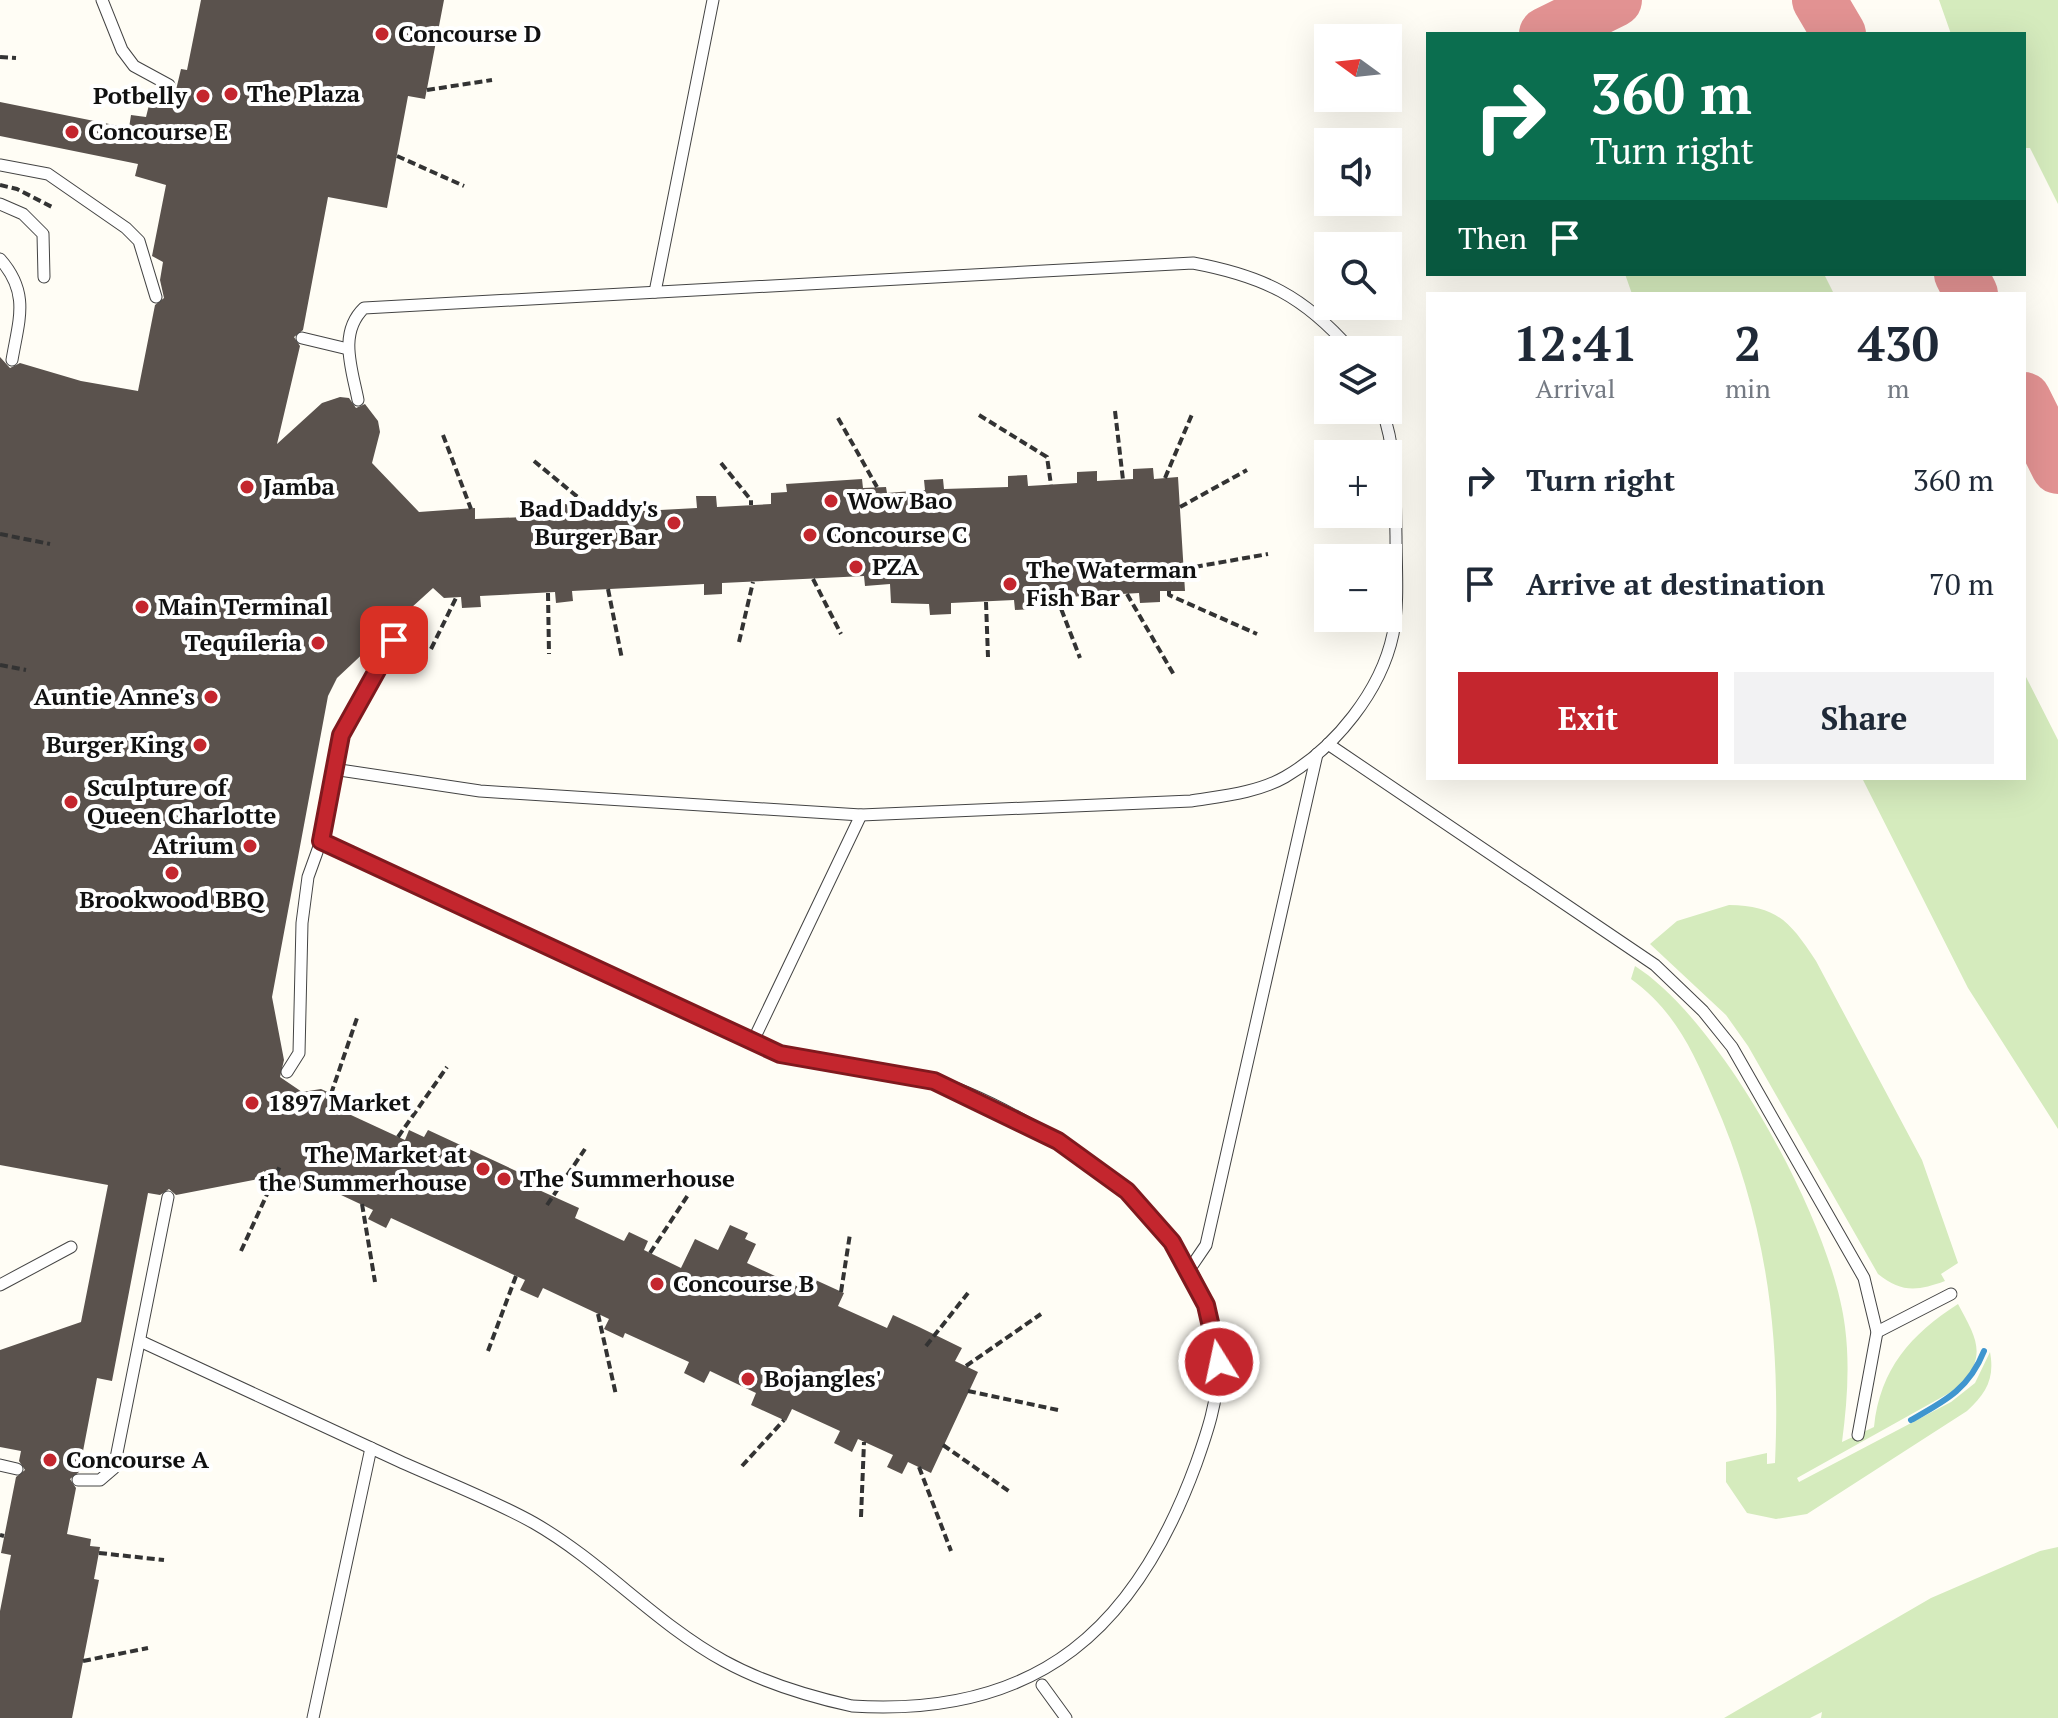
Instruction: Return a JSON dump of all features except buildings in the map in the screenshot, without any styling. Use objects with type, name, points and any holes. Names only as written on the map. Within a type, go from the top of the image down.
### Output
[{"type":"lane","points":[[102,0],[122,50],[134,66],[169,85]]},
{"type":"lane","points":[[655,292],[713,0]]},
{"type":"lane","points":[[0,165],[48,174],[126,228],[139,241],[156,297]]},
{"type":"lane","points":[[0,204],[23,214],[43,234],[44,277]]},
{"type":"lane","points":[[0,259],[16,277],[21,310],[12,360]]},
{"type":"lane","points":[[358,400],[348,349],[351,329],[364,308],[1193,263],[1242,272],[1283,289],[1329,324],[1339,336]]},
{"type":"lane","points":[[302,338],[348,349]]},
{"type":"lane","points":[[333,769],[480,791],[861,815],[1191,801],[1239,793],[1283,778],[1328,744],[1360,706],[1392,636],[1396,600],[1395,472],[1387,424]]},
{"type":"lane","points":[[287,1072],[299,1053],[302,923],[308,877],[321,841],[333,769],[347,719],[394,640],[394,624]]},
{"type":"lane","points":[[1328,744],[1655,965],[1703,1011],[1732,1047],[1864,1278],[1877,1332],[1858,1435]]},
{"type":"lane","points":[[1189,1270],[1206,1245],[1317,754]]},
{"type":"lane","points":[[753,1041],[861,815]]},
{"type":"lane","points":[[321,841],[780,1054],[934,1081],[1045,1135],[1094,1165],[1151,1215],[1189,1270],[1206,1305],[1219,1362],[1206,1436],[1164,1539],[1127,1604],[1075,1660],[1036,1688],[1066,1718]]},
{"type":"lane","points":[[78,1480],[100,1480],[114,1468],[168,1197]]},
{"type":"lane","points":[[0,1285],[71,1247]]},
{"type":"lane","points":[[1877,1332],[1951,1294]]},
{"type":"lane","points":[[140,1341],[537,1525],[663,1622],[761,1680],[872,1710],[938,1713],[987,1707]]},
{"type":"lane","points":[[313,1718],[371,1448]]},
{"type":"lane","points":[[0,1465],[17,1469]]},
{"type":"path","points":[[0,57],[16,58]]},
{"type":"path","points":[[427,90],[492,80]]},
{"type":"path","points":[[397,156],[464,186]]},
{"type":"path","points":[[0,185],[17,189],[52,207]]},
{"type":"path","points":[[1115,411],[1123,480]]},
{"type":"path","points":[[1165,478],[1193,412]]},
{"type":"path","points":[[979,415],[1047,457],[1051,485]]},
{"type":"path","points":[[838,418],[877,487]]},
{"type":"path","points":[[443,435],[471,509]]},
{"type":"path","points":[[534,461],[597,513]]},
{"type":"path","points":[[721,463],[751,505]]},
{"type":"path","points":[[1180,507],[1247,470]]},
{"type":"path","points":[[0,534],[50,544]]},
{"type":"path","points":[[1183,569],[1268,554]]},
{"type":"path","points":[[813,579],[841,634]]},
{"type":"path","points":[[739,642],[753,582]]},
{"type":"path","points":[[608,589],[622,659]]},
{"type":"path","points":[[1169,591],[1169,595],[1257,634]]},
{"type":"path","points":[[548,593],[549,654]]},
{"type":"path","points":[[1127,594],[1174,675]]},
{"type":"path","points":[[431,649],[456,598]]},
{"type":"path","points":[[1057,598],[1080,658]]},
{"type":"path","points":[[986,602],[988,657]]},
{"type":"path","points":[[0,665],[26,670]]},
{"type":"path","points":[[331,1094],[357,1018]]},
{"type":"path","points":[[398,1137],[447,1067]]},
{"type":"path","points":[[547,1205],[585,1149]]},
{"type":"path","points":[[241,1251],[280,1166]]},
{"type":"path","points":[[650,1253],[688,1195]]},
{"type":"path","points":[[362,1204],[375,1282]]},
{"type":"path","points":[[841,1292],[850,1234]]},
{"type":"path","points":[[488,1351],[516,1276]]},
{"type":"path","points":[[926,1346],[968,1293]]},
{"type":"path","points":[[598,1314],[616,1395]]},
{"type":"path","points":[[966,1366],[1041,1314]]},
{"type":"path","points":[[968,1391],[1058,1410]]},
{"type":"path","points":[[742,1466],[784,1420]]},
{"type":"path","points":[[861,1517],[864,1442]]},
{"type":"path","points":[[943,1445],[1010,1492]]},
{"type":"path","points":[[919,1467],[951,1551]]},
{"type":"path","points":[[99,1553],[164,1560]]},
{"type":"path","points":[[83,1661],[148,1648]]},
{"type":"green space","points":[[1939,0],[2058,0],[2058,204],[2030,148],[2026,148],[2026,32],[1950,32]]},
{"type":"green space","points":[[1626,276],[1825,276],[1833,292],[1631,292]]},
{"type":"green space","points":[[2026,677],[2058,740],[2058,1129],[1968,988],[1863,780],[2026,780]]},
{"type":"green space","points":[[1729,905],[1760,909],[1781,919],[1790,926],[1816,961],[1922,1160],[1958,1263],[1941,1274],[1945,1281],[1910,1288],[1894,1285],[1878,1274],[1748,1046],[1726,1015],[1650,944],[1677,921]]},
{"type":"green space","points":[[1635,966],[1669,993],[1703,1031],[1737,1077],[1796,1182],[1836,1284],[1845,1327],[1847,1385],[1842,1442],[1874,1427],[1877,1406],[1891,1371],[1912,1341],[1941,1316],[1958,1304],[1974,1337],[1974,1365],[1960,1387],[1797,1478],[1799,1482],[1951,1402],[1975,1383],[1990,1352],[1988,1385],[1967,1411],[1807,1514],[1776,1519],[1747,1513],[1726,1482],[1726,1462],[1767,1453],[1767,1464],[1775,1463],[1775,1368],[1766,1277],[1746,1187],[1713,1098],[1681,1032],[1659,1004],[1631,979]]},
{"type":"green space","points":[[2058,1547],[2058,1718],[1821,1718],[1822,1712],[1810,1718],[1724,1718],[1931,1598],[2040,1551]]},
{"type":"waterway","points":[[1911,1420],[1955,1393],[1971,1375],[1984,1351]]},
{"type":"taxiway","points":[[1550,32],[1615,0]]},
{"type":"taxiway","points":[[1819,0],[1838,32]]},
{"type":"taxiway","points":[[1962,276],[1970,292]]},
{"type":"taxiway","points":[[2026,403],[2058,467]]},
{"type":"place","name":"Concourse D","points":[[382,34]]},
{"type":"place","name":"The Plaza","points":[[231,94]]},
{"type":"place","name":"Potbelly","points":[[203,96]]},
{"type":"place","name":"Concourse E","points":[[72,132]]},
{"type":"place","name":"Jamba","points":[[247,487]]},
{"type":"place","name":"Wow Bao","points":[[831,501]]},
{"type":"place","name":"Bad Daddy's Burger Bar","points":[[674,523]]},
{"type":"place","name":"Concourse C","points":[[810,535]]},
{"type":"place","name":"PZA","points":[[856,567]]},
{"type":"place","name":"The Waterman Fish Bar","points":[[1010,584]]},
{"type":"place","name":"Main Terminal","points":[[142,607]]},
{"type":"place","name":"Tequileria","points":[[318,643]]},
{"type":"place","name":"Auntie Anne's","points":[[211,697]]},
{"type":"place","name":"Burger King","points":[[200,745]]},
{"type":"place","name":"Sculpture of Queen Charlotte","points":[[71,802]]},
{"type":"place","name":"Atrium","points":[[250,846]]},
{"type":"place","name":"Brookwood BBQ","points":[[172,873]]},
{"type":"place","name":"1897 Market","points":[[252,1103]]},
{"type":"place","name":"The Market at the Summerhouse","points":[[483,1169]]},
{"type":"place","name":"The Summerhouse","points":[[504,1179]]},
{"type":"place","name":"Concourse B","points":[[657,1284]]},
{"type":"place","name":"Bojangles'","points":[[748,1379]]},
{"type":"place","name":"Concourse A","points":[[50,1460]]},
{"type":"route","points":[[394,640],[347,719],[341,735],[321,841],[780,1054],[934,1081],[1058,1141],[1127,1191],[1172,1242],[1206,1305],[1219,1362]]}]
